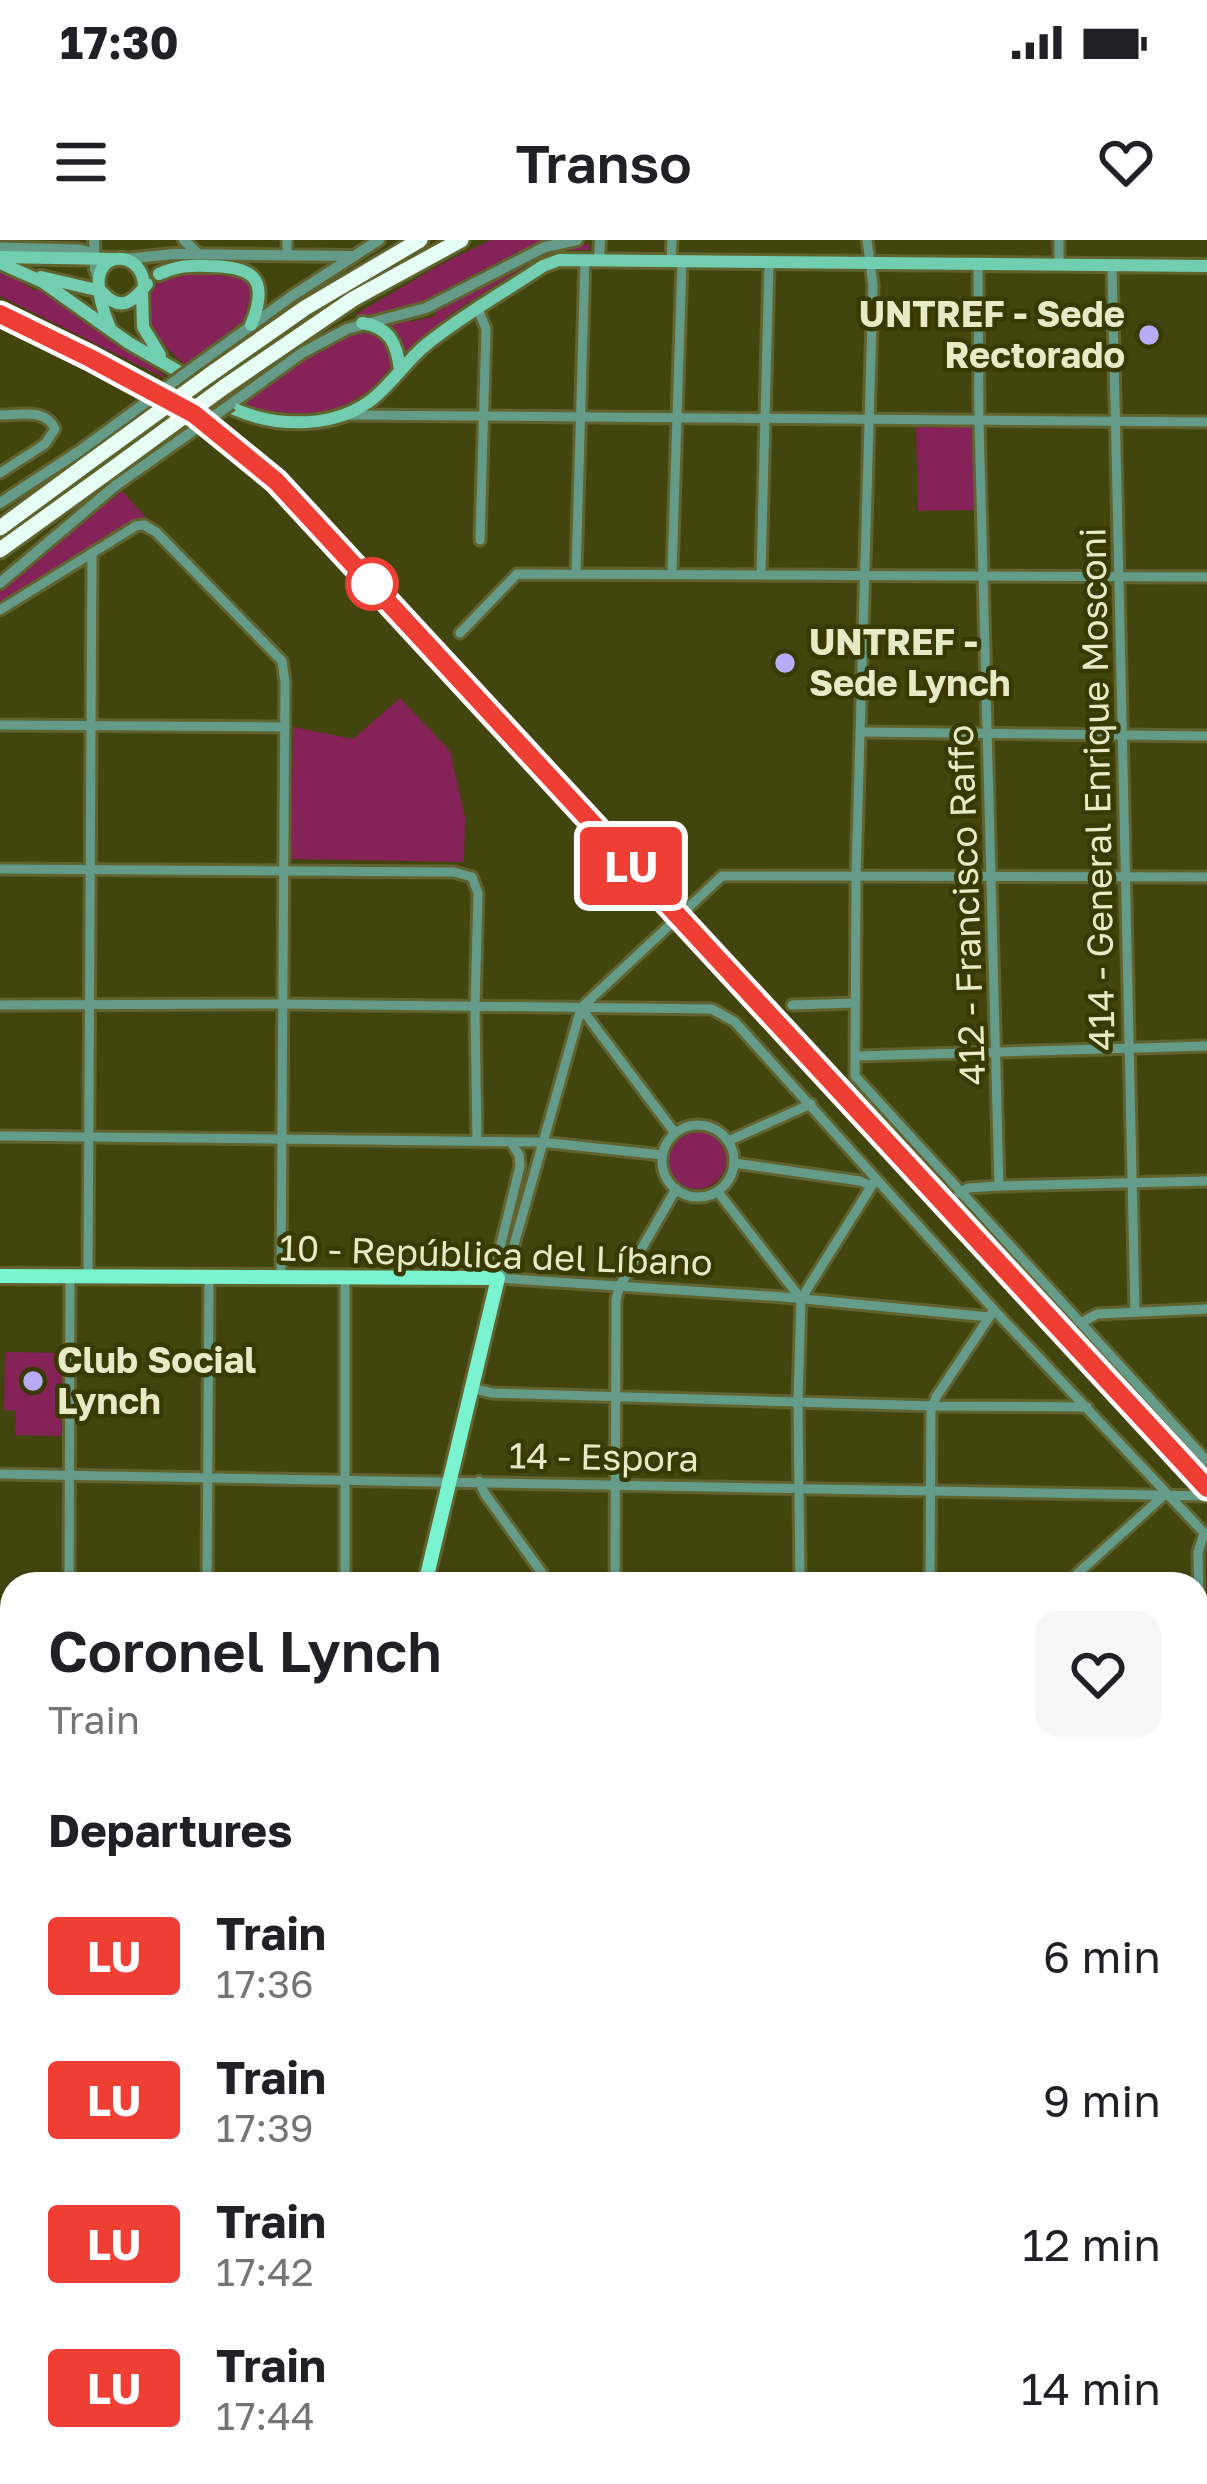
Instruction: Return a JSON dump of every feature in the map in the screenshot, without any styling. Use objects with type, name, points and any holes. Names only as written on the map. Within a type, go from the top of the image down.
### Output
[{"type":"highway","points":[[0,527],[86,455],[201,371],[420,240]]},
{"type":"highway","points":[[0,550],[110,481],[224,387],[328,315],[461,240]]},
{"type":"main road","points":[[28,274],[100,288],[110,301],[121,304],[135,300],[173,254]]},
{"type":"main road","points":[[110,329],[100,288],[106,265],[120,259]]},
{"type":"main road","points":[[120,259],[141,269],[143,327],[154,348],[174,368],[0,260],[120,259]]},
{"type":"main road","points":[[237,403],[252,416],[284,422],[344,415],[376,396],[426,345],[559,260],[1207,266]]},
{"type":"main road","points":[[159,274],[187,265],[244,269],[254,278],[260,296],[251,325]]},
{"type":"main road","points":[[362,323],[382,328],[391,336],[400,370]]},
{"type":"main road","name":"10 - República del Líbano","points":[[0,1276],[498,1278]]},
{"type":"main road","points":[[428,1572],[498,1278]]},
{"type":"street","points":[[94,240],[100,288]]},
{"type":"street","points":[[173,254],[182,240],[198,254]]},
{"type":"street","points":[[287,240],[287,255]]},
{"type":"street","points":[[201,371],[251,325],[379,240]]},
{"type":"street","points":[[0,583],[110,481],[237,403],[302,353],[362,323],[426,308],[545,247],[577,240]]},
{"type":"street","points":[[576,574],[592,260],[600,240]]},
{"type":"street","points":[[672,240],[676,261],[672,573]]},
{"type":"street","points":[[867,240],[873,285],[855,1076],[1207,1461]]},
{"type":"street","points":[[1059,240],[1059,264]]},
{"type":"street","points":[[0,247],[79,249],[94,258]]},
{"type":"street","points":[[120,259],[173,254],[352,256]]},
{"type":"street","points":[[761,574],[770,262]]},
{"type":"street","name":"412 - Francisco Raffo","points":[[978,264],[999,1186]]},
{"type":"street","name":"414 - General Enrique Mosconi","points":[[1112,265],[1135,1312]]},
{"type":"street","points":[[478,309],[486,329],[480,540]]},
{"type":"street","points":[[0,415],[43,415],[56,429],[0,472]]},
{"type":"street","points":[[344,415],[1207,422]]},
{"type":"street","points":[[0,503],[86,455]]},
{"type":"street","points":[[0,610],[144,525],[278,654],[284,670],[285,727],[281,1277]]},
{"type":"street","points":[[88,1276],[92,554]]},
{"type":"street","points":[[460,633],[517,574],[1207,577]]},
{"type":"street","points":[[0,725],[285,727]]},
{"type":"street","points":[[861,732],[1207,736]]},
{"type":"street","points":[[0,869],[454,872],[472,877],[478,892],[477,1142]]},
{"type":"street","points":[[498,1278],[510,1259],[581,1008],[722,876],[1207,877]]},
{"type":"street","points":[[792,1005],[855,1003]]},
{"type":"street","points":[[0,1005],[712,1010],[735,1022],[992,1314],[1206,1535],[1198,1552],[1199,1572]]},
{"type":"street","points":[[581,1008],[675,1133]]},
{"type":"street","points":[[856,1055],[1207,1046]]},
{"type":"street","points":[[728,1142],[811,1104]]},
{"type":"street","points":[[704,1126],[728,1142],[734,1163],[718,1192],[689,1196],[665,1176],[662,1155],[675,1133],[704,1126]]},
{"type":"street","points":[[0,1136],[541,1142],[662,1155]]},
{"type":"street","points":[[498,1278],[498,1256],[521,1160],[511,1142]]},
{"type":"street","points":[[734,1163],[874,1183]]},
{"type":"street","points":[[959,1193],[999,1186],[1207,1181]]},
{"type":"street","points":[[800,1572],[800,1299],[874,1183]]},
{"type":"street","points":[[615,1572],[616,1299],[676,1189]]},
{"type":"street","points":[[718,1192],[800,1299]]},
{"type":"street","points":[[68,1572],[70,1276]]},
{"type":"street","points":[[206,1572],[209,1276]]},
{"type":"street","points":[[345,1277],[345,1572]]},
{"type":"street","name":"10 - República del Líbano","points":[[498,1278],[992,1314]]},
{"type":"street","points":[[1081,1323],[1097,1314],[1207,1310]]},
{"type":"street","points":[[931,1572],[933,1406],[992,1314]]},
{"type":"street","points":[[471,1388],[492,1393],[1087,1407]]},
{"type":"street","name":"14 - Espora","points":[[0,1474],[1207,1496]]},
{"type":"street","points":[[479,1481],[541,1572]]},
{"type":"street","points":[[1080,1572],[1167,1497]]},
{"type":"shaded area","points":[[491,240],[550,240],[412,307],[360,319],[356,314],[443,263]]},
{"type":"shaded area","points":[[590,244],[589,250],[543,255],[452,313],[403,355],[386,324],[435,316],[435,309],[542,253]]},
{"type":"shaded area","points":[[0,270],[28,280],[26,285],[35,291],[42,287],[164,378],[0,296]]},
{"type":"shaded area","points":[[179,270],[243,273],[257,292],[247,318],[186,365],[153,329],[146,303],[161,280]]},
{"type":"shaded area","points":[[365,330],[385,339],[392,365],[361,396],[325,411],[305,413],[242,405],[299,360]]},
{"type":"shaded area","points":[[974,426],[976,510],[918,511],[916,427]]},
{"type":"shaded area","points":[[122,491],[151,523],[126,524],[0,605],[0,591]]},
{"type":"shaded area","points":[[400,698],[450,751],[465,817],[464,862],[291,859],[293,727],[353,739]]},
{"type":"shaded area","points":[[697,1131],[718,1139],[726,1160],[718,1181],[697,1189],[676,1181],[668,1160],[676,1139]]},
{"type":"shaded area","name":"Club Social Lynch","points":[[5,1352],[62,1353],[61,1436],[15,1435],[16,1411],[4,1410]]},
{"type":"railway","points":[[0,314],[194,414],[276,481],[1207,1488]]},
{"type":"train","name":"LU","points":[[0,314],[194,414],[276,481],[1207,1488]]},
{"type":"place","name":"UNTREF - Sede Rectorado","points":[[1149,335]]},
{"type":"place","name":"UNTREF - Sede Lynch","points":[[785,663]]},
{"type":"place","name":"Club Social Lynch","points":[[33,1381]]}]
